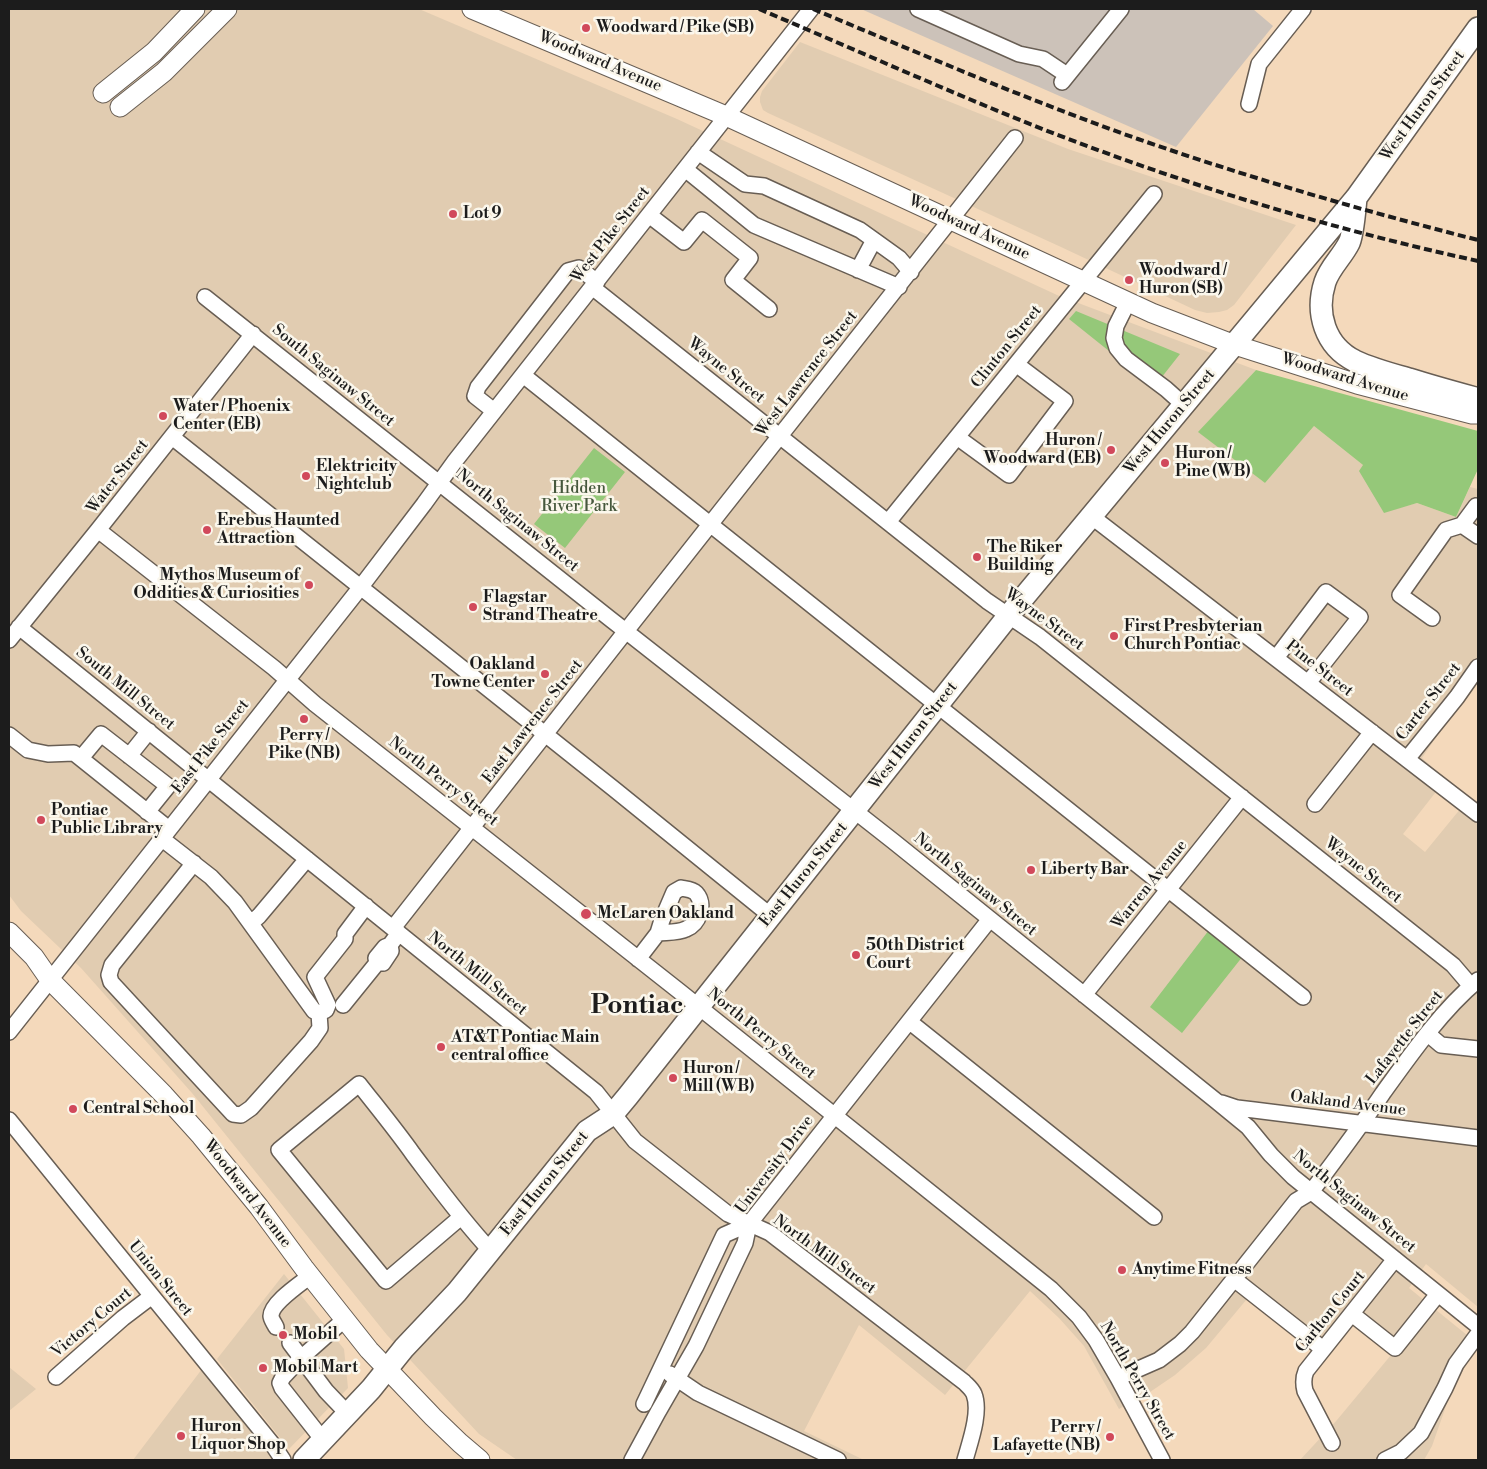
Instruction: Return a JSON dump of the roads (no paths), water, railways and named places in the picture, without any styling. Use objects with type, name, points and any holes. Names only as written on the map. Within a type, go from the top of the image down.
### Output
[{"type":"highway","name":"West Huron Street","points":[[855,811],[1009,615],[1185,406],[1356,198],[1478,28]]},
{"type":"highway","points":[[1356,198],[1349,242],[1330,270],[1325,282],[1320,308],[1322,320],[1334,345],[1355,361],[1381,371],[1475,398],[1478,401]]},
{"type":"highway","name":"East Huron Street","points":[[304,1460],[348,1414],[404,1348],[457,1292],[587,1131],[613,1114],[855,811]]},
{"type":"main road","points":[[103,93],[154,52],[195,9]]},
{"type":"main road","points":[[120,107],[164,72],[227,9]]},
{"type":"main road","name":"Woodward Avenue","points":[[472,9],[726,116],[1082,282],[1152,312],[1235,345],[1357,384],[1478,414]]},
{"type":"main road","name":"Woodward Avenue","points":[[9,932],[34,957],[50,980],[164,1095],[201,1136],[259,1207],[310,1276],[369,1350],[433,1418],[480,1460]]},
{"type":"street","name":"West Pike Street","points":[[440,482],[522,375],[811,9]]},
{"type":"street","points":[[918,9],[1019,54],[1043,59],[1064,79],[1121,9]]},
{"type":"street","points":[[1249,104],[1259,64],[1303,9]]},
{"type":"street","name":"West Lawrence Street","points":[[626,631],[1016,138]]},
{"type":"street","points":[[698,152],[745,184],[764,186],[860,230],[899,258],[911,272]]},
{"type":"street","points":[[685,169],[754,225],[899,287]]},
{"type":"street","points":[[734,209],[745,184]]},
{"type":"street","name":"Clinton Street","points":[[888,522],[1154,194]]},
{"type":"street","points":[[649,215],[684,242],[702,220],[750,258],[733,280],[769,308]]},
{"type":"street","points":[[858,270],[874,240]]},
{"type":"street","name":"Wayne Street","points":[[494,411],[474,396],[478,386],[568,271],[579,268],[595,284],[780,436],[987,601],[1040,636],[1475,983]]},
{"type":"street","name":"South Saginaw Street","points":[[205,296],[440,482]]},
{"type":"street","points":[[1128,302],[1116,326],[1114,338],[1117,348],[1126,359],[1185,406]]},
{"type":"street","name":"Water Street","points":[[9,640],[253,334]]},
{"type":"street","points":[[957,437],[1009,475],[1065,401],[1016,364]]},
{"type":"street","points":[[522,375],[1303,997]]},
{"type":"street","points":[[172,437],[771,916]]},
{"type":"street","name":"East Pike Street","points":[[9,1032],[360,588],[440,482]]},
{"type":"street","name":"North Saginaw Street","points":[[440,482],[1244,1123],[1284,1169],[1478,1326]]},
{"type":"street","points":[[1432,618],[1400,595],[1446,530],[1462,524],[1476,506],[1478,508]]},
{"type":"street","name":"Pine Street","points":[[1091,516],[1478,814]]},
{"type":"street","points":[[1462,524],[1478,536]]},
{"type":"street","name":"North Perry Street","points":[[98,530],[1051,1289],[1089,1329],[1162,1460]]},
{"type":"street","points":[[1276,658],[1326,592],[1360,617],[1308,683]]},
{"type":"street","name":"South Mill Street","points":[[19,627],[208,779]]},
{"type":"street","name":"East Lawrence Street","points":[[343,1005],[377,963],[376,958],[472,828],[626,631]]},
{"type":"street","name":"Carter Street","points":[[1407,759],[1457,697],[1478,667]]},
{"type":"street","points":[[130,756],[149,731]]},
{"type":"street","points":[[1315,804],[1372,732]]},
{"type":"street","points":[[9,734],[28,750],[48,754],[74,753],[147,812],[194,863],[227,892],[314,1011],[319,1013],[326,1010],[328,1004],[315,978],[345,940],[352,938],[369,909]]},
{"type":"street","points":[[81,758],[100,734],[168,786],[147,812]]},
{"type":"street","name":"North Mill Street","points":[[208,779],[369,909],[394,936],[596,1092],[635,1141],[728,1214],[770,1233],[971,1388],[976,1400],[976,1415],[965,1460]]},
{"type":"street","name":"Warren Avenue","points":[[1084,995],[1242,797]]},
{"type":"street","points":[[251,923],[307,859]]},
{"type":"street","points":[[194,863],[112,965],[109,975],[111,982],[233,1114],[240,1115],[251,1108],[311,1041],[320,1028],[319,1013]]},
{"type":"street","name":"University Drive","points":[[632,1460],[696,1346],[745,1243],[749,1224],[990,919]]},
{"type":"street","points":[[638,959],[658,933]]},
{"type":"street","name":"Lafayette Street","points":[[1118,1378],[1145,1367],[1170,1352],[1192,1332],[1296,1201],[1312,1192],[1407,1059],[1475,983]]},
{"type":"street","points":[[910,1022],[1154,1217]]},
{"type":"street","points":[[1428,1034],[1441,1045],[1478,1050]]},
{"type":"street","points":[[461,1217],[386,1281],[280,1150],[358,1084],[413,1153],[436,1186],[461,1217],[472,1231],[490,1250]]},
{"type":"street","name":"Oakland Avenue","points":[[1215,1100],[1227,1105],[1254,1110],[1478,1138]]},
{"type":"street","name":"Union Street","points":[[9,1120],[273,1445],[283,1460]]},
{"type":"street","points":[[644,1404],[724,1235],[749,1224]]},
{"type":"street","name":"Carlton Court","points":[[1332,1443],[1305,1391],[1303,1384],[1306,1371],[1395,1259]]},
{"type":"street","points":[[276,1326],[271,1317],[272,1310],[310,1276]]},
{"type":"street","points":[[1234,1279],[1323,1349]]},
{"type":"street","points":[[1352,1314],[1395,1348],[1438,1294]]},
{"type":"street","name":"Victory Court","points":[[56,1377],[152,1296]]},
{"type":"street","points":[[323,1440],[280,1383],[283,1377],[302,1358],[345,1319]]},
{"type":"street","points":[[1385,1460],[1401,1452],[1421,1434],[1446,1388],[1456,1364],[1478,1334]]},
{"type":"street","points":[[290,1343],[326,1391],[348,1414]]},
{"type":"street","points":[[661,1368],[698,1393],[838,1460]]},
{"type":"railway","points":[[759,9],[1009,116],[1151,169],[1314,220],[1478,261]]},
{"type":"railway","points":[[813,9],[1015,93],[1138,139],[1307,193],[1478,240]]},
{"type":"place","name":"Woodward / Pike (SB)","points":[[586,28]]},
{"type":"place","name":"Lot 9","points":[[453,214]]},
{"type":"place","name":"Woodward / Huron (SB)","points":[[1129,280]]},
{"type":"place","name":"Water / Phoenix Center (EB)","points":[[163,416]]},
{"type":"place","name":"Huron / Woodward (EB)","points":[[1111,450]]},
{"type":"place","name":"Huron / Pine (WB)","points":[[1165,463]]},
{"type":"place","name":"Elektricity Nightclub","points":[[306,476]]},
{"type":"place","name":"Erebus Haunted Attraction","points":[[207,530]]},
{"type":"place","name":"The Riker Building","points":[[977,557]]},
{"type":"place","name":"Mythos Museum of Oddities & Curiosities","points":[[309,585]]},
{"type":"place","name":"Flagstar Strand Theatre","points":[[473,607]]},
{"type":"place","name":"First Presbyterian Church Pontiac","points":[[1114,636]]},
{"type":"place","name":"Oakland Towne Center","points":[[545,674]]},
{"type":"place","name":"Perry / Pike (NB)","points":[[304,719]]},
{"type":"place","name":"Pontiac Public Library","points":[[41,820]]},
{"type":"place","name":"Liberty Bar","points":[[1031,870]]},
{"type":"place","name":"McLaren Oakland","points":[[586,914]]},
{"type":"place","name":"50th District Court","points":[[856,955]]},
{"type":"place","name":"AT&T Pontiac Main central office","points":[[441,1047]]},
{"type":"place","name":"Huron / Mill (WB)","points":[[673,1078]]},
{"type":"place","name":"Central School","points":[[73,1109]]},
{"type":"place","name":"Anytime Fitness","points":[[1122,1270]]},
{"type":"place","name":"Mobil","points":[[283,1335]]},
{"type":"place","name":"Mobil Mart","points":[[263,1368]]},
{"type":"place","name":"Huron Liquor Shop","points":[[181,1436]]},
{"type":"place","name":"Perry / Lafayette (NB)","points":[[1110,1437]]},
{"type":"district","name":"Pontiac","points":[[637,1007]]},
{"type":"park label","name":"Hidden River Park","points":[[579,498]]}]
